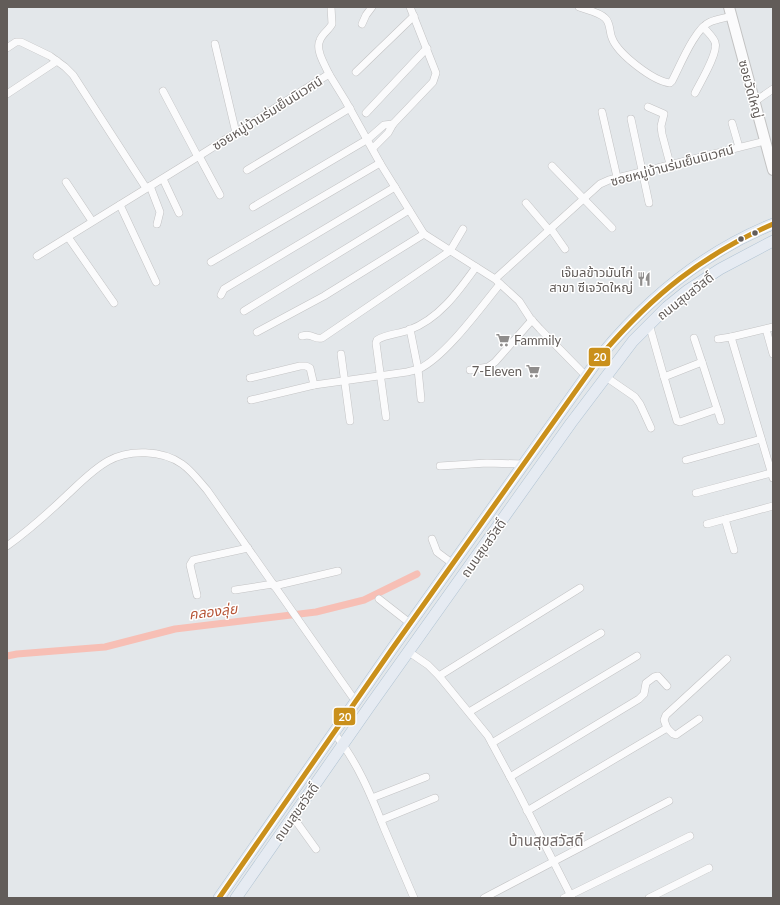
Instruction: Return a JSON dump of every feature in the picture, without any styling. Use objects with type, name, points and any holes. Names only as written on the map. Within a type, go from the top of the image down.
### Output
[{"type":"main road","name":"ถนนสุขสวัสดิ์","points":[[219,898],[452,564],[586,376],[619,334],[639,312],[686,273],[745,236],[773,224]]},
{"type":"main road","name":"ถนนสุขสวัสดิ์","points":[[236,898],[294,817],[343,744],[580,410],[633,341],[649,324],[688,290],[720,269],[773,241]]},
{"type":"street","points":[[329,74],[320,54],[318,45],[332,24],[331,7]]},
{"type":"street","points":[[362,24],[372,7]]},
{"type":"street","points":[[373,148],[388,133],[393,124],[433,82],[436,73],[410,7]]},
{"type":"street","points":[[579,7],[606,18],[612,37],[619,49],[643,71],[666,83],[670,83],[672,81],[690,46],[703,27],[711,21],[730,12]]},
{"type":"street","name":"ซอยวัดใหญ่","points":[[730,12],[754,102],[769,148],[773,170]]},
{"type":"street","points":[[356,72],[414,16]]},
{"type":"street","points":[[695,93],[716,47],[715,42],[703,27]]},
{"type":"street","points":[[7,48],[16,42],[21,42],[57,60],[73,75],[148,187],[160,212],[157,224]]},
{"type":"street","points":[[214,44],[236,133]]},
{"type":"street","points":[[366,113],[427,48]]},
{"type":"street","points":[[7,94],[57,60]]},
{"type":"street","name":"ซอยหมู่บ้านร่มเย็นนิเวศน์","points":[[37,256],[329,74],[368,139],[380,163],[424,234],[497,282],[519,301],[532,320],[586,376]]},
{"type":"street","points":[[754,102],[773,89]]},
{"type":"street","points":[[163,91],[220,195]]},
{"type":"street","points":[[648,107],[664,114],[661,126],[670,164]]},
{"type":"street","points":[[247,170],[350,108]]},
{"type":"street","points":[[602,112],[617,177]]},
{"type":"street","points":[[631,119],[650,203]]},
{"type":"street","points":[[732,123],[739,147]]},
{"type":"street","points":[[253,208],[368,139],[384,125],[393,124]]},
{"type":"street","name":"ซอยหมู่บ้านร่มเย็นนิเวศน์","points":[[497,282],[600,184],[617,177],[739,147],[769,148]]},
{"type":"street","points":[[211,262],[380,163]]},
{"type":"street","points":[[552,166],[612,228]]},
{"type":"street","points":[[162,178],[179,213]]},
{"type":"street","points":[[66,182],[92,221]]},
{"type":"street","points":[[220,295],[224,289],[395,187]]},
{"type":"street","points":[[526,203],[565,249]]},
{"type":"street","points":[[120,205],[156,282]]},
{"type":"street","points":[[244,311],[409,210]]},
{"type":"street","points":[[302,336],[308,334],[319,339],[322,338],[450,251],[463,230]]},
{"type":"street","points":[[257,332],[324,296],[424,234]]},
{"type":"street","points":[[68,237],[114,303]]},
{"type":"street","points":[[386,417],[376,343],[377,340],[410,330],[436,314],[450,302],[476,268]]},
{"type":"street","points":[[251,400],[314,385],[407,372],[418,369],[439,354],[473,317],[497,282]]},
{"type":"street","points":[[470,370],[488,367],[495,362],[532,320]]},
{"type":"street","points":[[649,324],[677,421],[680,422],[717,409]]},
{"type":"street","points":[[718,339],[770,328],[773,354]]},
{"type":"street","points":[[410,330],[418,369],[421,399]]},
{"type":"street","points":[[696,493],[772,475],[770,460],[761,439],[731,337]]},
{"type":"street","points":[[694,338],[721,421]]},
{"type":"street","points":[[341,354],[350,421]]},
{"type":"street","points":[[664,377],[702,362]]},
{"type":"street","points":[[250,378],[300,366],[306,366],[310,368],[314,385]]},
{"type":"street","points":[[606,377],[635,397],[640,404],[651,428]]},
{"type":"street","points":[[686,460],[761,439]]},
{"type":"street","points":[[7,546],[51,510],[87,476],[108,461],[121,456],[139,453],[163,455],[181,463],[194,474],[356,702]]},
{"type":"street","points":[[440,466],[486,463],[523,464]]},
{"type":"street","points":[[707,524],[773,506]]},
{"type":"street","points":[[725,519],[734,550]]},
{"type":"street","points":[[432,539],[437,552],[452,564]]},
{"type":"street","points":[[197,594],[190,565],[191,562],[194,560],[248,548]]},
{"type":"street","points":[[235,590],[273,585],[338,571]]},
{"type":"street","points":[[439,676],[580,588]]},
{"type":"street","points":[[379,599],[410,624]]},
{"type":"street","points":[[469,712],[601,633]]},
{"type":"street","points":[[409,652],[428,665],[439,676],[492,743],[544,843],[569,897],[690,836]]},
{"type":"street","points":[[492,743],[637,656]]},
{"type":"street","points":[[699,718],[676,735],[672,734],[667,728],[664,720],[666,715],[727,659]]},
{"type":"street","points":[[510,777],[639,699],[644,694],[646,683],[654,676],[658,676],[667,686]]},
{"type":"street","points":[[527,811],[667,728]]},
{"type":"street","points":[[334,733],[343,744],[372,798],[414,898]]},
{"type":"street","points":[[372,798],[426,777]]},
{"type":"street","points":[[381,820],[435,798]]},
{"type":"street","points":[[484,898],[669,801]]},
{"type":"street","points":[[294,817],[316,849]]},
{"type":"street","points":[[649,898],[709,868]]},
{"type":"waterway","name":"คลองลุ่ย","points":[[7,656],[105,647],[175,629],[316,612],[364,600],[417,574]]},
{"type":"transit line","name":"20","points":[[219,898],[392,649],[602,354],[621,332],[680,278],[723,249],[773,224]]},
{"type":"place","name":"เจ๊มลข้าวมันไก่ สาขา ซีเจวัดใหญ่","points":[[644,279]]},
{"type":"place","name":"Fammily","points":[[503,340]]},
{"type":"place","name":"7-Eleven","points":[[533,371]]},
{"type":"district","name":"บ้านสุขสวัสดิ์","points":[[546,840]]}]
